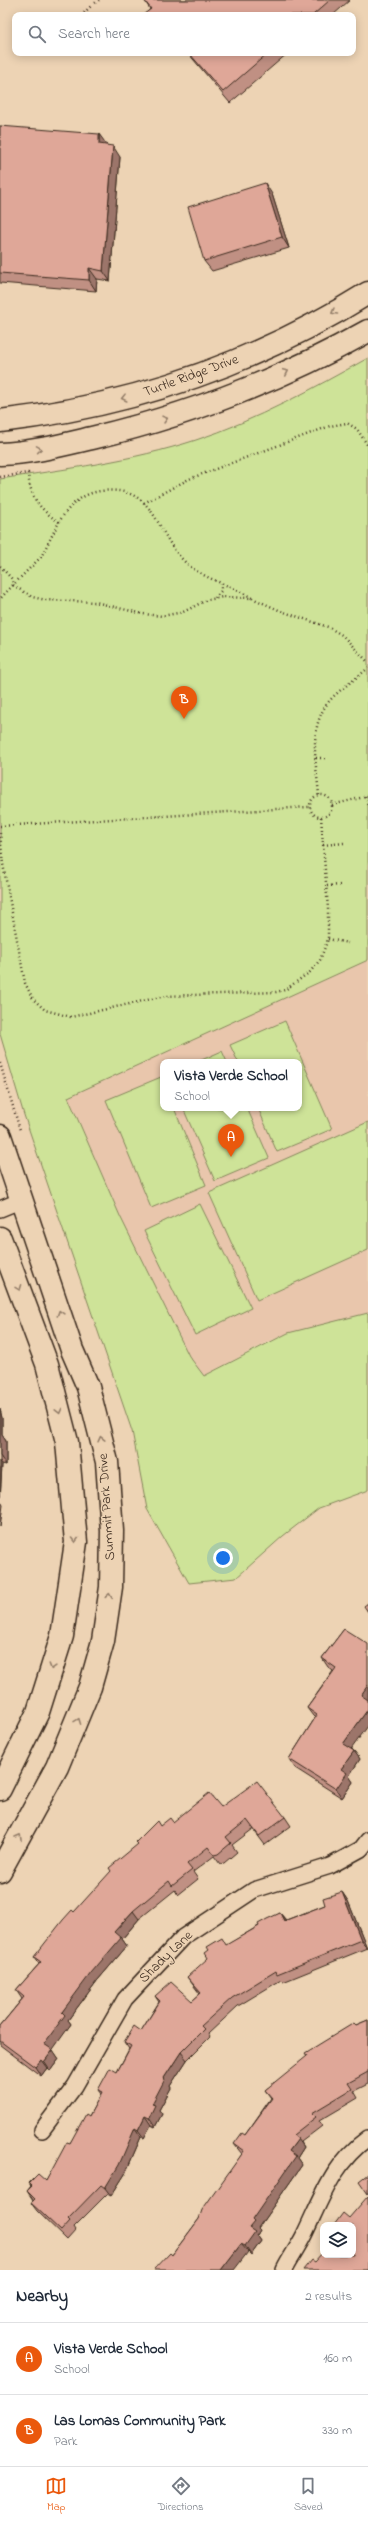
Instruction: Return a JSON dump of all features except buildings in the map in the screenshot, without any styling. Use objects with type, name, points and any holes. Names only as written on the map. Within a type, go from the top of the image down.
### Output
[{"type":"street","name":"Turtle Ridge Drive","points":[[0,421],[49,415],[88,407],[152,391],[210,372],[316,323],[368,293]]},
{"type":"street","points":[[0,454],[60,445],[182,414],[233,396],[335,349],[368,331]]},
{"type":"street","name":"Summit Park Drive","points":[[0,1136],[72,1350],[88,1386],[107,1462],[112,1531],[110,1587],[103,1641],[90,1687],[77,1724],[54,1774],[0,1871]]},
{"type":"street","points":[[0,1209],[22,1200]]},
{"type":"street","points":[[0,1238],[47,1364],[65,1434],[76,1542],[62,1636],[38,1712],[0,1789]]},
{"type":"street","name":"Shady Lane","points":[[42,2130],[76,2086],[125,1999],[183,1937],[254,1890],[330,1866],[366,1848]]},
{"type":"street","points":[[284,2270],[303,2236],[332,2174],[356,2146],[368,2138]]},
{"type":"path","points":[[85,12],[91,6]]},
{"type":"path","points":[[144,503],[189,479],[330,426],[347,423],[357,429],[368,446]]},
{"type":"path","points":[[0,477],[28,473],[32,495],[37,505],[59,522]]},
{"type":"path","points":[[0,599],[41,557],[59,522],[71,505],[97,492],[126,492],[144,503],[158,520],[176,552],[186,563],[208,578],[281,612],[328,627],[342,635],[368,662]]},
{"type":"path","points":[[0,566],[12,579],[13,585],[32,597],[46,600],[95,602],[143,614],[162,616],[183,612],[215,598],[252,598]]},
{"type":"path","points":[[215,598],[221,591],[220,583]]},
{"type":"path","points":[[319,795],[315,730],[320,714],[332,698],[368,668]]},
{"type":"path","points":[[316,758],[326,758]]},
{"type":"path","points":[[319,795],[328,799],[332,805],[330,812],[321,817],[314,816],[310,807],[311,800],[319,795]]},
{"type":"path","points":[[332,805],[367,796],[368,807]]},
{"type":"path","points":[[0,826],[310,807]]},
{"type":"path","points":[[0,833],[3,864],[25,983],[34,999],[52,1013],[78,1017],[128,1003],[165,996],[220,992],[254,994],[285,990],[316,966],[328,938],[327,886],[321,817]]},
{"type":"path","points":[[324,845],[344,843]]},
{"type":"path","points":[[327,886],[341,885]]},
{"type":"path","points":[[328,938],[348,943]]},
{"type":"shaded area","points":[[368,960],[368,1313],[271,1340],[204,1376],[189,1356],[120,1216],[68,1097]]},
{"type":"green space","points":[[368,358],[368,960],[68,1097],[120,1216],[189,1356],[204,1376],[288,1333],[368,1313],[368,1490],[319,1508],[283,1536],[236,1578],[189,1583],[147,1509],[132,1431],[24,1115],[0,1034],[0,479],[123,459],[148,454],[196,440],[241,423],[262,413]]},
{"type":"green space","points":[[285,1021],[302,1059],[237,1059],[230,1045]]},
{"type":"green space","points":[[222,1051],[226,1059],[204,1059]]},
{"type":"green space","points":[[302,1060],[332,1129],[277,1152],[259,1111],[302,1111]]},
{"type":"green space","points":[[160,1077],[160,1111],[175,1111],[206,1185],[151,1208],[106,1100]]},
{"type":"green space","points":[[184,1111],[248,1111],[269,1158],[215,1181]]},
{"type":"green space","points":[[368,1122],[368,1250],[257,1300],[209,1193]]},
{"type":"green space","points":[[200,1204],[251,1308],[195,1335],[144,1231]]},
{"type":"place","name":"Las Lomas Community Park","points":[[184,719]]},
{"type":"place","name":"Vista Verde School","points":[[231,1157]]}]
